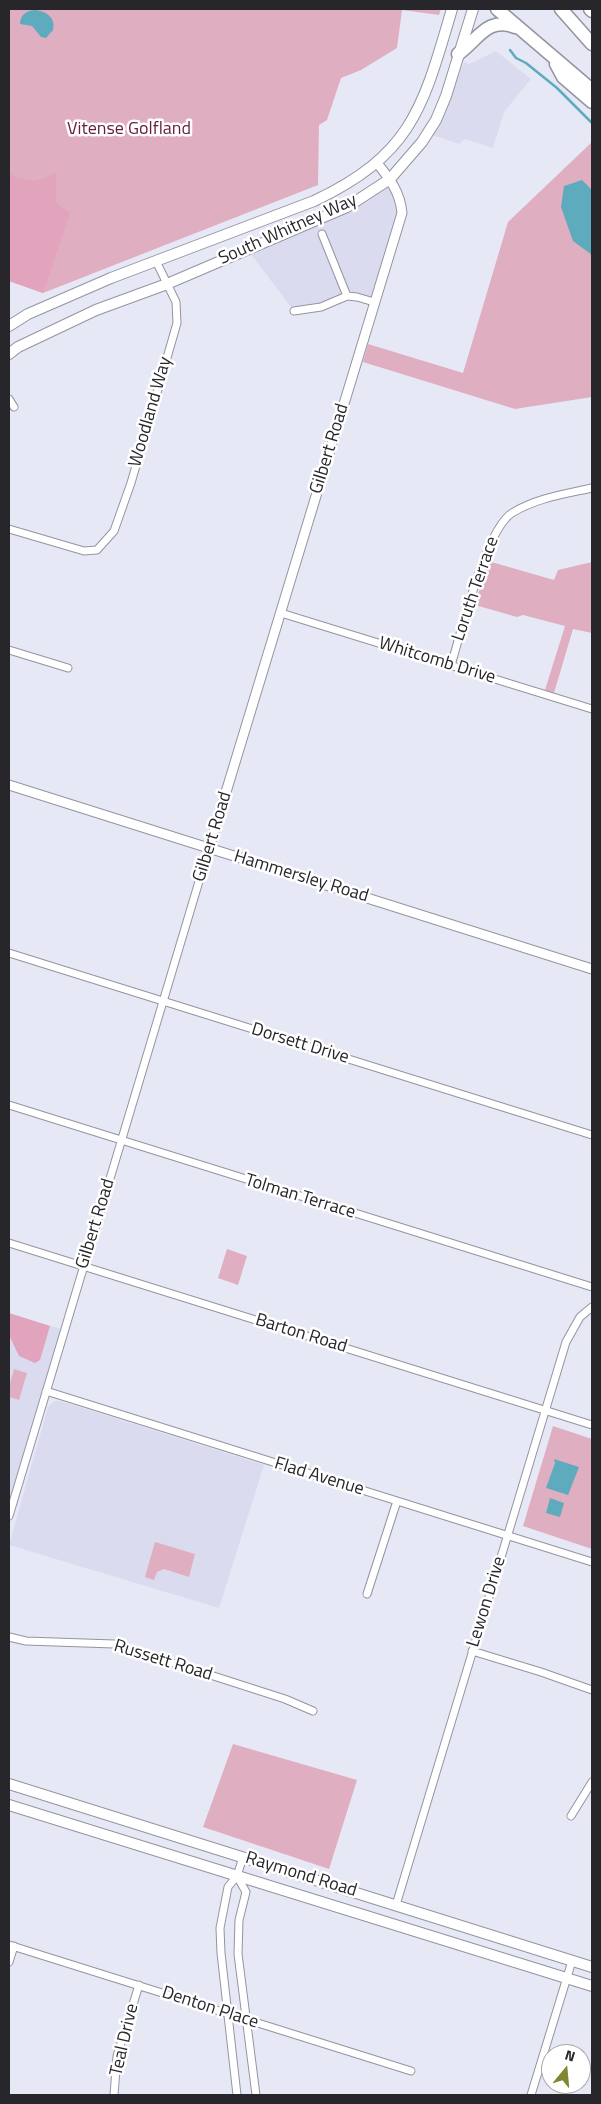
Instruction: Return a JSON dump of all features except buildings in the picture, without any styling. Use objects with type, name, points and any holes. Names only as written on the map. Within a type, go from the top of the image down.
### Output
[{"type":"highway","points":[[497,9],[592,90]]},
{"type":"highway","points":[[561,9],[592,44]]},
{"type":"highway","points":[[458,54],[470,46],[485,29],[494,24],[507,24],[519,29]]},
{"type":"highway","points":[[553,57],[563,77],[592,102]]},
{"type":"main road","name":"South Whitney Way","points":[[9,326],[28,314],[56,301],[339,190],[377,163],[393,147],[408,127],[421,104],[452,9]]},
{"type":"main road","name":"South Whitney Way","points":[[9,354],[18,347],[96,310],[168,284],[347,207],[390,179],[422,142],[436,120],[446,96],[473,9]]},
{"type":"main road","name":"Raymond Road","points":[[9,1784],[592,1967]]},
{"type":"main road","name":"Raymond Road","points":[[9,1805],[592,1986]]},
{"type":"street","name":"Gilbert Road","points":[[9,1516],[402,213],[400,200],[390,179],[377,163]]},
{"type":"street","points":[[322,234],[347,296]]},
{"type":"street","name":"Woodland Way","points":[[9,529],[62,546],[88,551],[97,550],[114,531],[133,474],[177,323],[176,302],[156,261]]},
{"type":"street","points":[[294,310],[321,307],[347,296],[374,302]]},
{"type":"street","points":[[9,399],[14,407]]},
{"type":"street","name":"Loruth Terrace","points":[[450,665],[486,551],[494,532],[509,514],[531,503],[592,488]]},
{"type":"street","name":"Whitcomb Drive","points":[[281,613],[592,710]]},
{"type":"street","points":[[9,650],[68,668]]},
{"type":"street","name":"Hammersley Road","points":[[9,785],[592,968]]},
{"type":"street","name":"Dorsett Drive","points":[[9,953],[592,1135]]},
{"type":"street","name":"Tolman Terrace","points":[[9,1105],[592,1288]]},
{"type":"street","name":"Barton Road","points":[[9,1242],[592,1426]]},
{"type":"street","name":"Lewon Drive","points":[[396,1905],[566,1342],[580,1317],[592,1307]]},
{"type":"street","name":"Flad Avenue","points":[[46,1390],[592,1562]]},
{"type":"street","points":[[367,1594],[397,1501]]},
{"type":"street","name":"Russett Road","points":[[9,1636],[26,1642],[114,1644],[285,1699],[313,1711]]},
{"type":"street","points":[[472,1651],[592,1690]]},
{"type":"street","points":[[571,1816],[592,1782]]},
{"type":"street","points":[[237,2095],[220,1928],[228,1887],[237,1876],[243,1857]]},
{"type":"street","points":[[237,1876],[246,1892],[239,1920],[238,1954],[256,2095]]},
{"type":"street","points":[[9,1962],[11,1945]]},
{"type":"street","name":"Denton Place","points":[[11,1945],[411,2071]]},
{"type":"street","points":[[531,2095],[572,1961]]},
{"type":"street","name":"Teal Drive","points":[[114,2095],[118,2056],[139,1985]]},
{"type":"shaded area","points":[[496,51],[531,79],[504,112],[493,148],[465,139],[459,144],[432,135],[448,105],[464,62],[469,64]]},
{"type":"shaded area","points":[[9,170],[14,177],[35,181],[56,173],[56,203],[70,213],[43,293],[9,281]]},
{"type":"shaded area","points":[[390,179],[402,213],[374,302],[357,297],[294,311],[247,249],[308,224]]},
{"type":"shaded area","points":[[9,1313],[64,1330],[9,1516]]},
{"type":"shaded area","points":[[9,1313],[50,1326],[40,1360],[35,1363],[19,1356],[9,1335]]},
{"type":"shaded area","points":[[55,1401],[264,1465],[219,1608],[9,1545],[48,1407]]},
{"type":"green space","name":"Vitense Golfland","points":[[9,9],[441,9],[439,15],[402,10],[397,48],[361,70],[341,78],[327,120],[319,125],[318,185],[43,293],[9,281]]},
{"type":"green space","points":[[592,142],[592,397],[515,409],[363,362],[368,344],[463,373],[508,222]]},
{"type":"green space","points":[[488,561],[554,580],[558,570],[592,562],[592,633],[573,629],[554,693],[545,690],[565,626],[523,615],[517,617],[475,605]]},
{"type":"green space","points":[[227,1249],[247,1256],[238,1285],[218,1278]]},
{"type":"green space","points":[[14,1369],[27,1373],[19,1400],[9,1397],[9,1387]]},
{"type":"green space","points":[[553,1426],[592,1439],[592,1549],[523,1526]]},
{"type":"green space","points":[[155,1542],[195,1554],[189,1577],[164,1569],[157,1572],[154,1580],[145,1577]]},
{"type":"green space","points":[[233,1744],[357,1780],[329,1869],[203,1827]]},
{"type":"water","points":[[36,10],[44,12],[52,19],[53,30],[46,38],[41,37],[32,26],[20,24],[21,18],[25,13]]},
{"type":"water","points":[[582,180],[592,190],[592,255],[573,241],[561,207],[564,186]]},
{"type":"water","points":[[554,1459],[579,1467],[568,1495],[546,1488],[555,1463]]},
{"type":"water","points":[[550,1498],[564,1503],[560,1517],[546,1513]]},
{"type":"waterway","points":[[510,50],[516,58],[526,63],[557,88],[592,123]]}]
